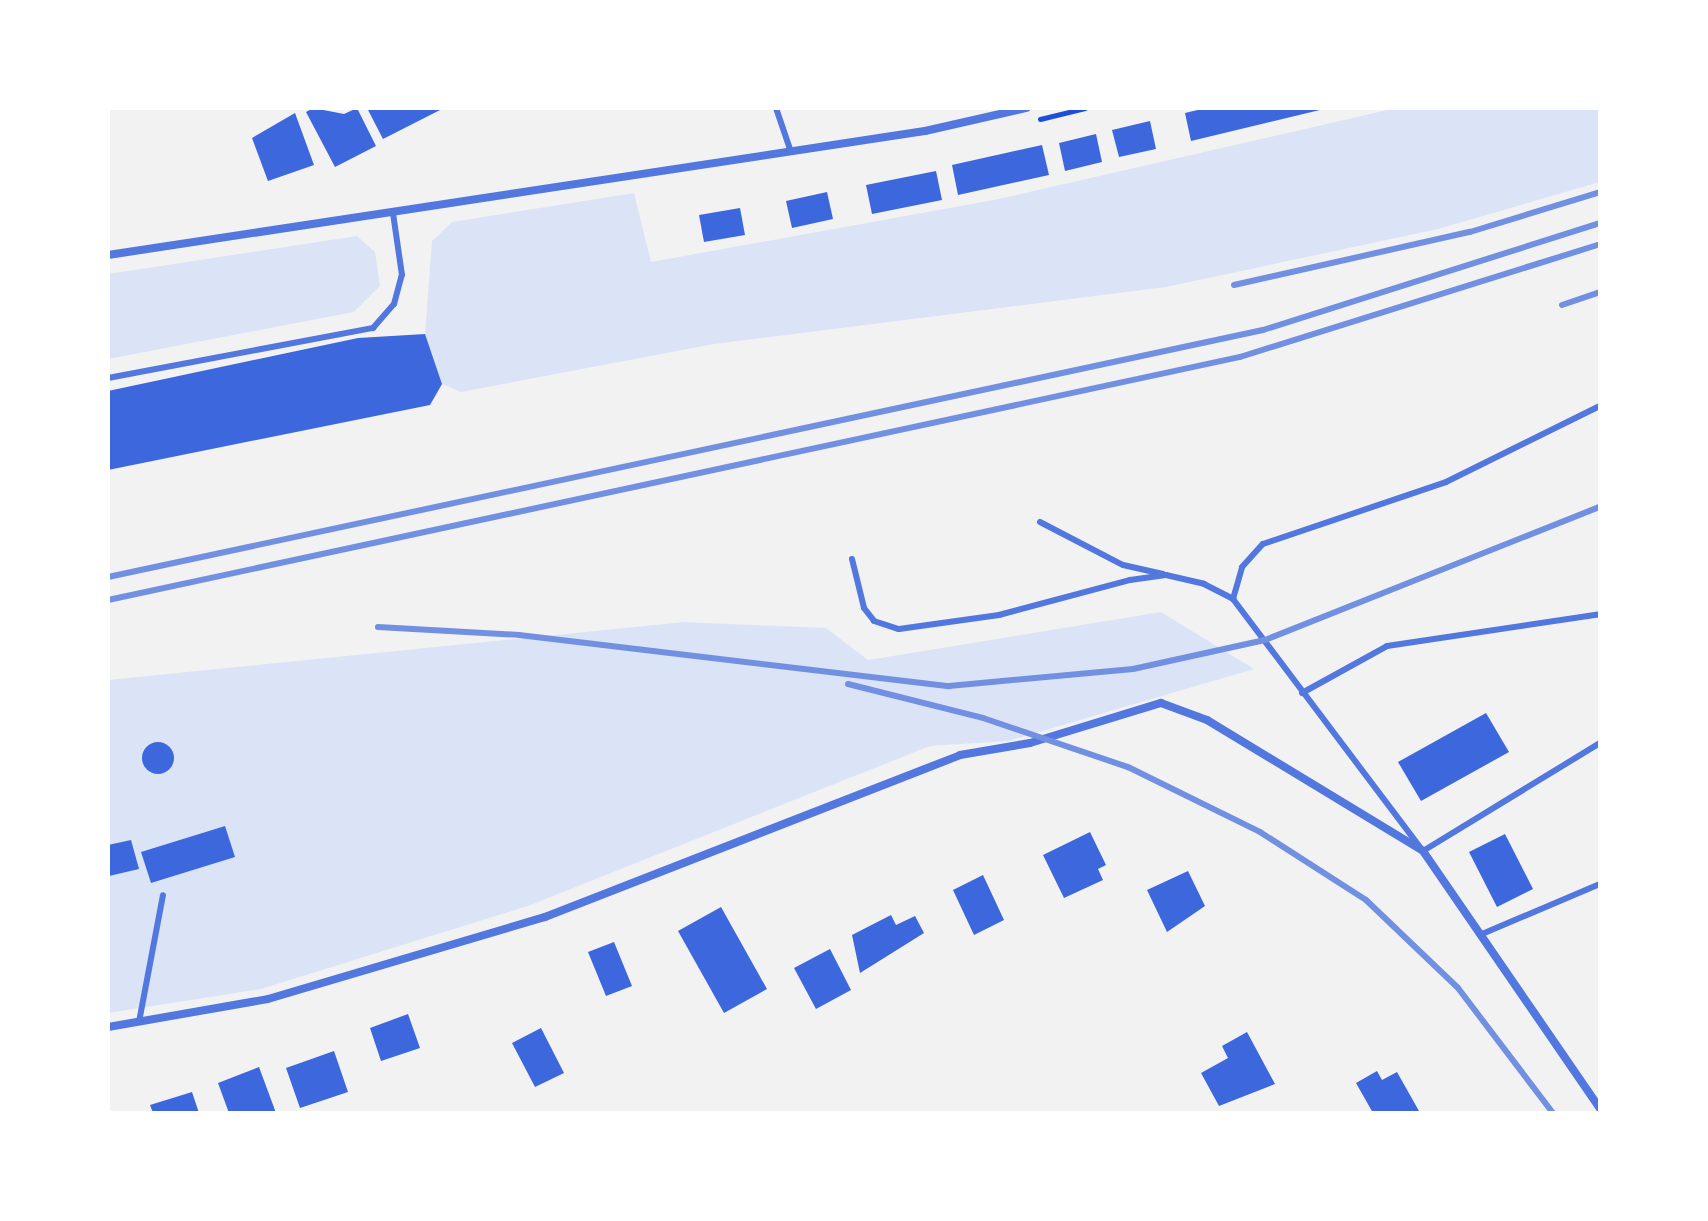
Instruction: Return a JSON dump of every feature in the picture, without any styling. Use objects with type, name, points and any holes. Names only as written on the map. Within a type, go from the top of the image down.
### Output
[{"type":"street","points":[[108,255],[791,152],[1026,108]]},
{"type":"street","points":[[108,1027],[268,999],[545,917],[960,755],[1030,743],[1134,706],[1176,704],[1423,851],[1600,1109]]},
{"type":"lane","points":[[776,108],[791,152]]},
{"type":"lane","points":[[108,378],[373,328],[401,285],[393,213]]},
{"type":"lane","points":[[1233,599],[1242,567],[1263,544],[1446,482],[1600,406]]},
{"type":"lane","points":[[1040,522],[1123,565],[1166,575],[1233,599],[1423,851],[1600,743]]},
{"type":"lane","points":[[852,559],[864,608],[874,621],[899,629],[999,615],[1166,575]]},
{"type":"lane","points":[[1302,693],[1387,646],[1600,614]]},
{"type":"lane","points":[[1482,934],[1600,884]]},
{"type":"lane","points":[[139,1022],[163,895]]},
{"type":"shaded area","points":[[1396,108],[1600,108],[1600,182],[1438,229],[1166,287],[714,344],[461,392],[442,384],[425,334],[432,241],[452,222],[634,193],[651,262],[999,199]]},
{"type":"shaded area","points":[[357,236],[375,252],[380,286],[354,312],[108,359],[108,274]]},
{"type":"shaded area","points":[[1161,612],[1254,669],[1008,741],[930,746],[528,906],[261,989],[108,1013],[108,680],[684,622],[826,628],[868,660]]},
{"type":"building","points":[[313,108],[344,114],[357,108],[376,146],[335,167],[306,112]]},
{"type":"building","points":[[367,108],[444,108],[383,139]]},
{"type":"building","points":[[1206,108],[1324,109],[1191,141],[1185,113]]},
{"type":"building","points":[[295,113],[314,165],[268,181],[252,138]]},
{"type":"building","points":[[1150,121],[1156,149],[1119,157],[1112,130]]},
{"type":"building","points":[[1096,134],[1102,162],[1065,171],[1059,143]]},
{"type":"building","points":[[1042,145],[1049,175],[958,195],[952,165]]},
{"type":"building","points":[[936,171],[942,200],[872,214],[866,185]]},
{"type":"building","points":[[827,192],[833,219],[792,228],[786,201]]},
{"type":"building","points":[[740,208],[745,235],[704,242],[699,215]]},
{"type":"building","points":[[425,334],[442,384],[430,405],[108,470],[108,391],[358,338]]},
{"type":"building","points":[[1486,713],[1509,752],[1421,801],[1398,762]]},
{"type":"building","points":[[158,742],[169,747],[174,758],[169,769],[158,774],[147,769],[142,758],[147,747]]},
{"type":"building","points":[[225,826],[235,857],[151,883],[141,852]]},
{"type":"building","points":[[1090,832],[1106,865],[1098,869],[1103,880],[1064,898],[1043,855]]},
{"type":"building","points":[[1505,834],[1533,889],[1497,907],[1469,852]]},
{"type":"building","points":[[131,840],[139,869],[109,876],[108,845]]},
{"type":"building","points":[[1188,871],[1205,906],[1167,932],[1147,890]]},
{"type":"building","points":[[983,875],[1004,920],[974,935],[953,890]]},
{"type":"building","points":[[721,907],[767,989],[724,1013],[678,931]]},
{"type":"building","points":[[891,915],[896,925],[915,916],[924,933],[860,973],[852,935]]},
{"type":"building","points":[[614,942],[632,986],[606,996],[588,952]]},
{"type":"building","points":[[830,949],[851,990],[816,1009],[794,968]]},
{"type":"building","points":[[408,1014],[420,1048],[381,1061],[370,1028]]},
{"type":"building","points":[[541,1028],[564,1073],[535,1087],[512,1043]]},
{"type":"building","points":[[1247,1032],[1275,1084],[1219,1106],[1201,1073],[1228,1058],[1222,1046]]},
{"type":"building","points":[[334,1051],[348,1092],[300,1108],[286,1068]]},
{"type":"building","points":[[259,1067],[276,1113],[229,1113],[218,1083]]},
{"type":"building","points":[[1377,1071],[1382,1080],[1397,1072],[1419,1111],[1373,1113],[1356,1083]]},
{"type":"building","points":[[192,1092],[199,1113],[153,1113],[150,1105]]},
{"type":"railway","points":[[1234,285],[1470,232],[1600,192]]},
{"type":"railway","points":[[108,577],[1263,330],[1600,223]]},
{"type":"railway","points":[[108,600],[1240,357],[1600,244]]},
{"type":"railway","points":[[1562,305],[1600,292]]},
{"type":"railway","points":[[378,627],[519,635],[949,686],[1133,669],[1265,640],[1600,507]]},
{"type":"railway","points":[[848,684],[983,718],[1128,767],[1260,832],[1366,900],[1458,988],[1553,1113]]}]
